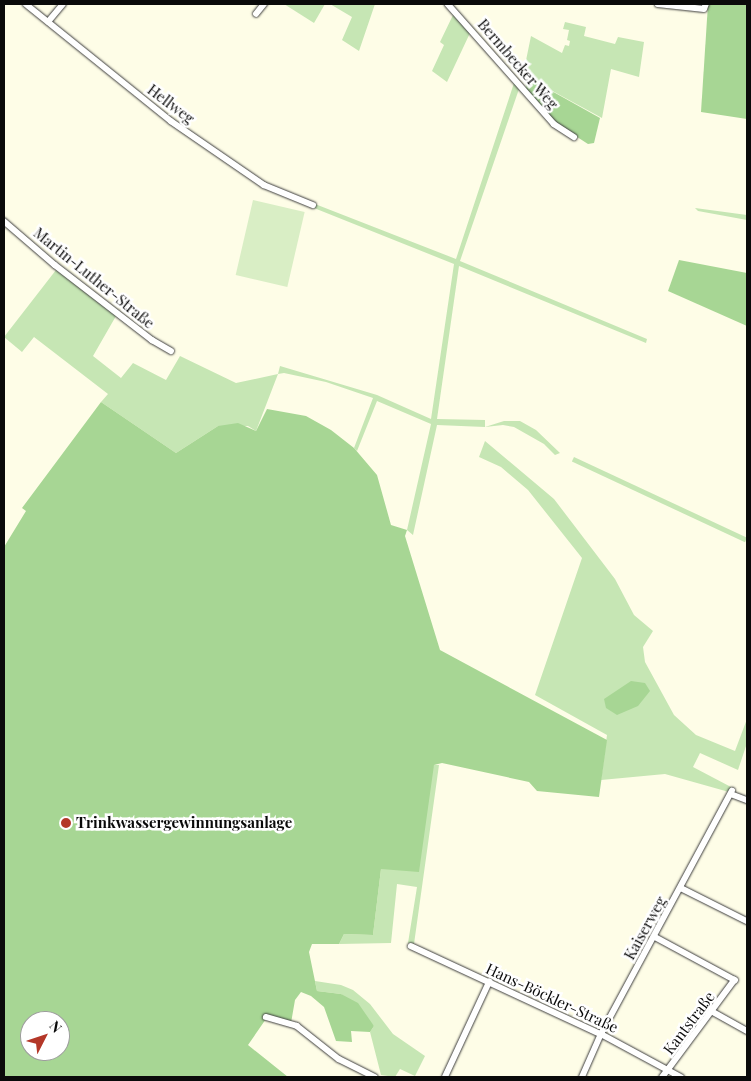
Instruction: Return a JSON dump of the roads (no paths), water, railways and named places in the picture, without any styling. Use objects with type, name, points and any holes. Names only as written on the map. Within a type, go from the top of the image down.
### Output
[{"type":"street","name":"Hellweg","points":[[26,4],[171,121],[264,185],[313,205]]},
{"type":"street","points":[[48,22],[63,4]]},
{"type":"street","points":[[256,14],[264,4]]},
{"type":"street","name":"Bermbecker Weg","points":[[448,4],[554,124],[574,137]]},
{"type":"street","points":[[658,4],[704,9],[706,4]]},
{"type":"street","name":"Martin-Luther-Straße","points":[[4,221],[55,265],[152,340],[171,350]]},
{"type":"street","name":"Kaiserweg","points":[[582,1077],[601,1034],[732,793],[747,800]]},
{"type":"street","points":[[681,888],[747,921]]},
{"type":"street","name":"Kantstraße","points":[[655,937],[734,978],[735,983],[667,1069],[663,1077]]},
{"type":"street","name":"Hans-Böckler-Straße","points":[[411,946],[601,1034],[682,1077]]},
{"type":"street","points":[[445,1077],[489,982]]},
{"type":"street","points":[[713,1012],[747,1031]]},
{"type":"street","points":[[266,1017],[297,1026],[339,1059],[375,1077]]},
{"type":"place","name":"Trinkwassergewinnungsanlage","points":[[66,823]]}]
